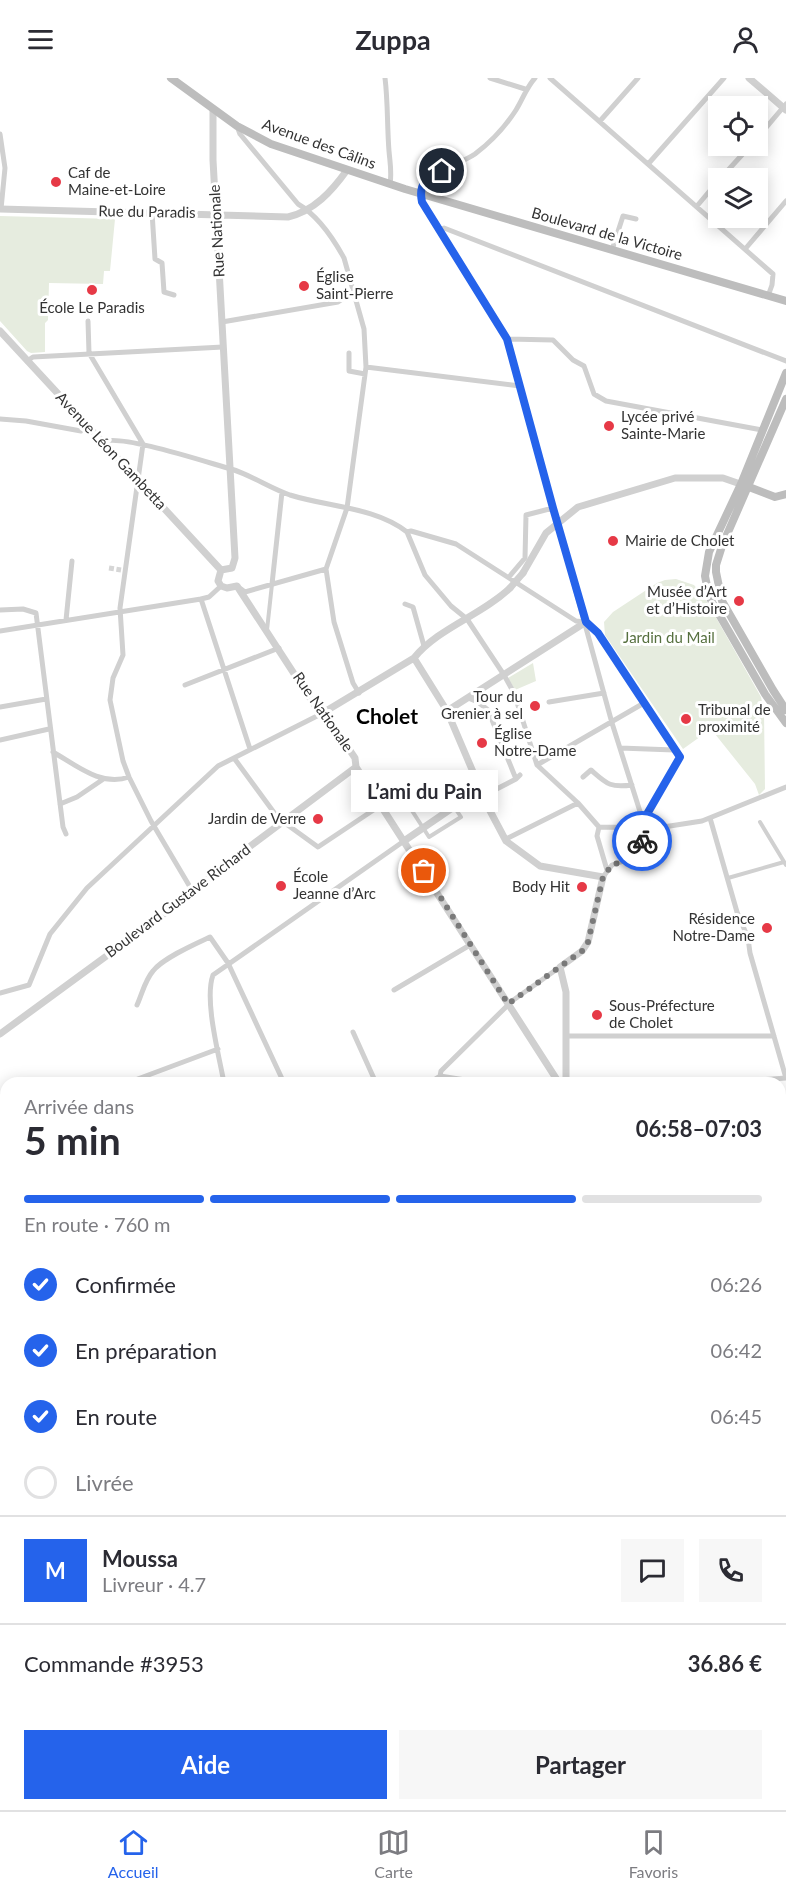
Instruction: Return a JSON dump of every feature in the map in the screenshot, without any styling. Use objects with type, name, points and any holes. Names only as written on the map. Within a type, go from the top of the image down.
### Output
[{"type":"main road","name":"Avenue des Câlins","points":[[171,78],[237,126],[271,144],[420,193]]},
{"type":"main road","name":"Boulevard de la Victoire","points":[[420,193],[786,301]]},
{"type":"main road","points":[[786,373],[762,430],[716,565],[716,578],[722,601],[786,710]]},
{"type":"main road","points":[[786,399],[745,485],[709,552],[706,566],[707,586],[713,604],[759,685],[786,723]]},
{"type":"main road","points":[[745,485],[776,497],[786,494]]},
{"type":"street","points":[[385,78],[392,173],[390,184]]},
{"type":"street","points":[[490,78],[525,89]]},
{"type":"street","points":[[446,1077],[440,1076],[441,1071],[508,1004],[582,951],[588,942],[603,877],[607,870],[612,865],[641,855],[643,821],[612,723],[507,339],[438,230],[422,202],[420,193],[428,178],[474,155],[503,129],[518,107],[525,89],[535,78]]},
{"type":"street","points":[[550,78],[773,274],[768,296]]},
{"type":"street","points":[[600,121],[638,78]]},
{"type":"street","points":[[649,163],[724,78]]},
{"type":"street","points":[[749,78],[785,107],[768,126]]},
{"type":"street","name":"Rue Nationale","points":[[213,110],[211,160],[235,558],[231,568],[221,570]]},
{"type":"street","points":[[237,126],[240,134],[297,204],[308,210],[343,255],[364,329],[366,370],[346,507],[326,569],[334,622],[353,683],[359,693]]},
{"type":"street","points":[[0,134],[5,168],[1,209]]},
{"type":"street","points":[[731,168],[741,156]]},
{"type":"street","name":"Rue du Paradis","points":[[1,209],[288,217],[308,210],[334,188],[347,170]]},
{"type":"street","points":[[697,206],[708,194]]},
{"type":"street","points":[[746,248],[786,201]]},
{"type":"street","points":[[152,212],[155,259],[162,263],[164,292],[174,295]]},
{"type":"street","points":[[612,250],[623,216],[636,219]]},
{"type":"street","points":[[438,230],[444,228],[786,362]]},
{"type":"street","points":[[222,322],[338,302],[353,292]]},
{"type":"street","points":[[88,321],[88,353],[143,444],[123,570],[120,612],[123,655],[113,678],[110,700],[123,761],[129,777],[154,826],[193,892]]},
{"type":"street","name":"Avenue Léon Gambetta","points":[[0,332],[221,570]]},
{"type":"street","points":[[507,339],[553,340],[573,360],[584,366],[594,394],[606,401],[762,430]]},
{"type":"street","points":[[27,361],[33,357],[88,353],[223,347]]},
{"type":"street","points":[[349,353],[349,371],[366,370],[520,386]]},
{"type":"street","points":[[0,419],[26,421],[81,431],[89,427]]},
{"type":"street","points":[[102,442],[108,439],[143,444],[231,469],[282,492],[312,502],[346,507],[376,516],[407,532],[411,531],[456,544],[576,621],[586,622],[598,633],[680,757],[643,821]]},
{"type":"street","points":[[250,749],[258,747],[359,693],[414,658],[424,646],[510,588],[523,573],[546,533],[578,507],[675,478],[710,477],[734,480],[745,485]]},
{"type":"street","points":[[267,631],[282,492]]},
{"type":"street","points":[[509,577],[525,558],[526,515],[553,508]]},
{"type":"street","points":[[407,532],[425,575],[445,600],[467,619],[487,646],[504,675],[514,693],[537,765],[578,803],[599,827],[674,826],[711,818],[786,787]]},
{"type":"street","points":[[66,620],[72,563]]},
{"type":"street","points":[[706,566],[716,565]]},
{"type":"street","points":[[221,570],[218,581],[221,586],[227,588],[237,586],[245,592],[326,569]]},
{"type":"street","points":[[0,631],[201,599],[209,597],[221,586]]},
{"type":"street","name":"Rue Nationale","points":[[237,586],[321,714],[328,718],[355,758],[356,766],[381,806],[555,1077]]},
{"type":"street","points":[[0,993],[29,985],[50,934],[87,888],[218,766],[248,754],[250,749],[201,599]]},
{"type":"street","points":[[405,604],[413,607],[424,646]]},
{"type":"street","points":[[0,610],[23,609],[36,613],[49,729],[63,827],[66,834]]},
{"type":"street","points":[[447,711],[586,622]]},
{"type":"street","points":[[185,685],[279,648]]},
{"type":"street","points":[[414,658],[447,711],[482,793],[506,841],[540,866],[603,877]]},
{"type":"street","points":[[549,702],[604,693]]},
{"type":"street","points":[[223,1077],[210,1001],[210,984],[213,975],[455,806],[518,777],[488,710],[468,698]]},
{"type":"street","points":[[0,707],[46,699]]},
{"type":"street","points":[[537,765],[644,704]]},
{"type":"street","points":[[0,740],[49,729]]},
{"type":"street","points":[[620,748],[674,750]]},
{"type":"street","points":[[53,752],[102,780],[112,781],[129,777]]},
{"type":"street","points":[[236,760],[278,818],[318,847],[381,806]]},
{"type":"street","name":"Boulevard Gustave Richard","points":[[0,1034],[193,892],[356,766]]},
{"type":"street","points":[[583,777],[591,770],[614,787],[632,785]]},
{"type":"street","points":[[60,804],[77,797],[102,780]]},
{"type":"street","points":[[438,783],[455,806],[461,817],[429,837],[407,803],[438,783]]},
{"type":"street","points":[[506,841],[578,803]]},
{"type":"street","points":[[711,818],[748,938],[750,953],[786,1077]]},
{"type":"street","points":[[728,878],[785,864],[760,822]]},
{"type":"street","points":[[599,827],[597,836],[607,870]]},
{"type":"street","points":[[137,1005],[152,972],[159,965],[184,949],[210,937],[228,963],[281,1077]]},
{"type":"street","points":[[394,990],[470,945]]},
{"type":"street","points":[[560,967],[566,992],[566,1077]]},
{"type":"street","points":[[353,1032],[373,1077]]},
{"type":"street","points":[[566,1036],[774,1036]]},
{"type":"street","points":[[143,1077],[218,1049]]},
{"type":"green space","points":[[0,216],[115,219],[110,271],[104,271],[103,284],[49,283],[45,352],[27,351],[0,321]]},
{"type":"green space","name":"Jardin du Mail","points":[[676,579],[694,585],[706,600],[761,697],[764,712],[765,789],[759,795],[755,784],[711,729],[683,749],[605,635],[604,622],[613,612],[657,583]]},
{"type":"green space","points":[[533,663],[536,681],[515,690],[508,678]]},
{"type":"tunnel","points":[[109,568],[121,570]]},
{"type":"way so far","points":[[424,871],[508,1004],[582,951],[588,942],[603,877],[612,865],[641,855],[642,841]]},
{"type":"place","name":"Caf de Maine-et-Loire","points":[[56,182]]},
{"type":"place","name":"Église Saint-Pierre","points":[[304,286]]},
{"type":"place","name":"École Le Paradis","points":[[92,290]]},
{"type":"place","name":"Lycée privé Sainte-Marie","points":[[609,426]]},
{"type":"place","name":"Mairie de Cholet","points":[[613,541]]},
{"type":"place","name":"Musée d’Art et d’Histoire","points":[[739,601]]},
{"type":"place","name":"Tour du Grenier à sel","points":[[535,706]]},
{"type":"place","name":"Tribunal de proximité","points":[[686,719]]},
{"type":"place","name":"Église Notre-Dame","points":[[482,743]]},
{"type":"place","name":"Jardin de Verre","points":[[318,819]]},
{"type":"place","name":"L’ami du Pain","points":[[424,871]]},
{"type":"place","name":"École Jeanne d’Arc","points":[[281,886]]},
{"type":"place","name":"Body Hit","points":[[582,887]]},
{"type":"place","name":"Résidence Notre-Dame","points":[[767,928]]},
{"type":"place","name":"Sous-Préfecture de Cholet","points":[[597,1015]]},
{"type":"district","name":"Cholet","points":[[387,717]]},
{"type":"route","points":[[442,171],[425,181],[420,193],[422,202],[507,339],[586,622],[598,633],[680,757],[643,821],[642,841]]}]
